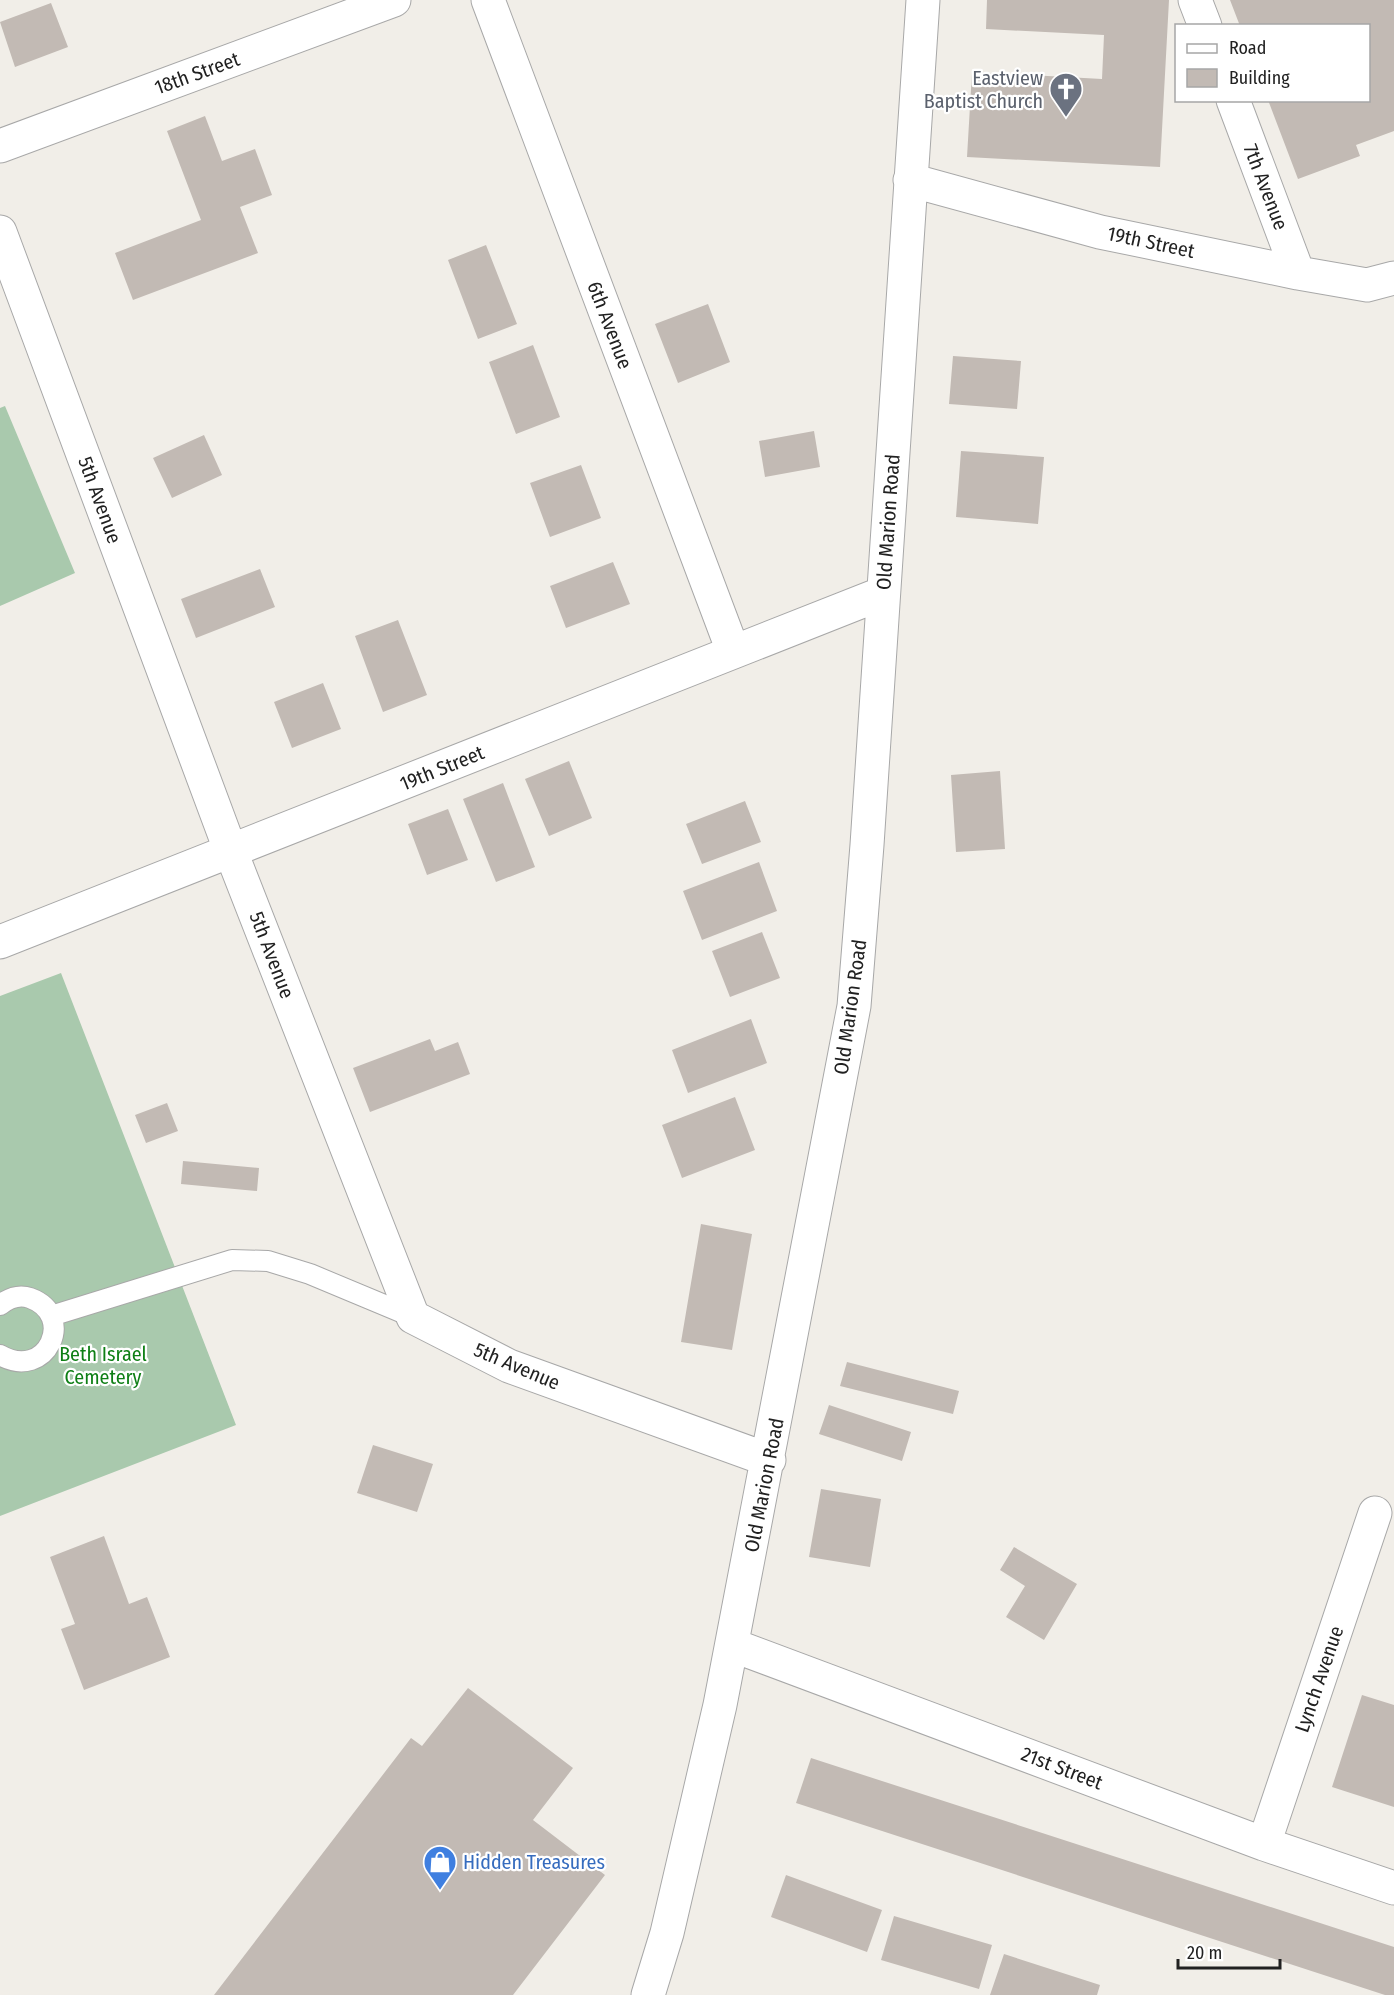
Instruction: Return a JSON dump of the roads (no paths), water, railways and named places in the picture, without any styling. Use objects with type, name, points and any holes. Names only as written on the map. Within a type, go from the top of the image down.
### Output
[{"type":"street","name":"18th Street","points":[[0,146],[394,0]]},
{"type":"street","name":"6th Avenue","points":[[488,0],[733,651]]},
{"type":"street","name":"Old Marion Road","points":[[648,1995],[667,1933],[732,1645],[854,1006],[867,845],[923,0]]},
{"type":"street","points":[[1195,0],[1204,24]]},
{"type":"street","name":"7th Avenue","points":[[1234,102],[1298,273]]},
{"type":"street","name":"19th Street","points":[[910,180],[1101,232],[1298,273],[1367,285],[1394,278]]},
{"type":"street","name":"5th Avenue","points":[[0,232],[231,852],[414,1317],[509,1366],[768,1460]]},
{"type":"street","name":"19th Street","points":[[0,942],[883,593]]},
{"type":"street","name":"Lynch Avenue","points":[[1264,1844],[1375,1513]]},
{"type":"street","name":"21st Street","points":[[732,1645],[1264,1844],[1394,1888]]},
{"type":"lane","points":[[51,1316],[232,1260],[268,1261],[310,1274],[414,1317]]},
{"type":"lane","points":[[0,1355],[21,1362],[41,1356],[53,1337],[51,1316],[45,1307],[26,1297],[2,1297]]},
{"type":"place","name":"Eastview Baptist Church","points":[[1066,118]]},
{"type":"place","name":"Hidden Treasures","points":[[440,1891]]},
{"type":"park label","name":"Beth Israel Cemetery","points":[[103,1366]]}]
